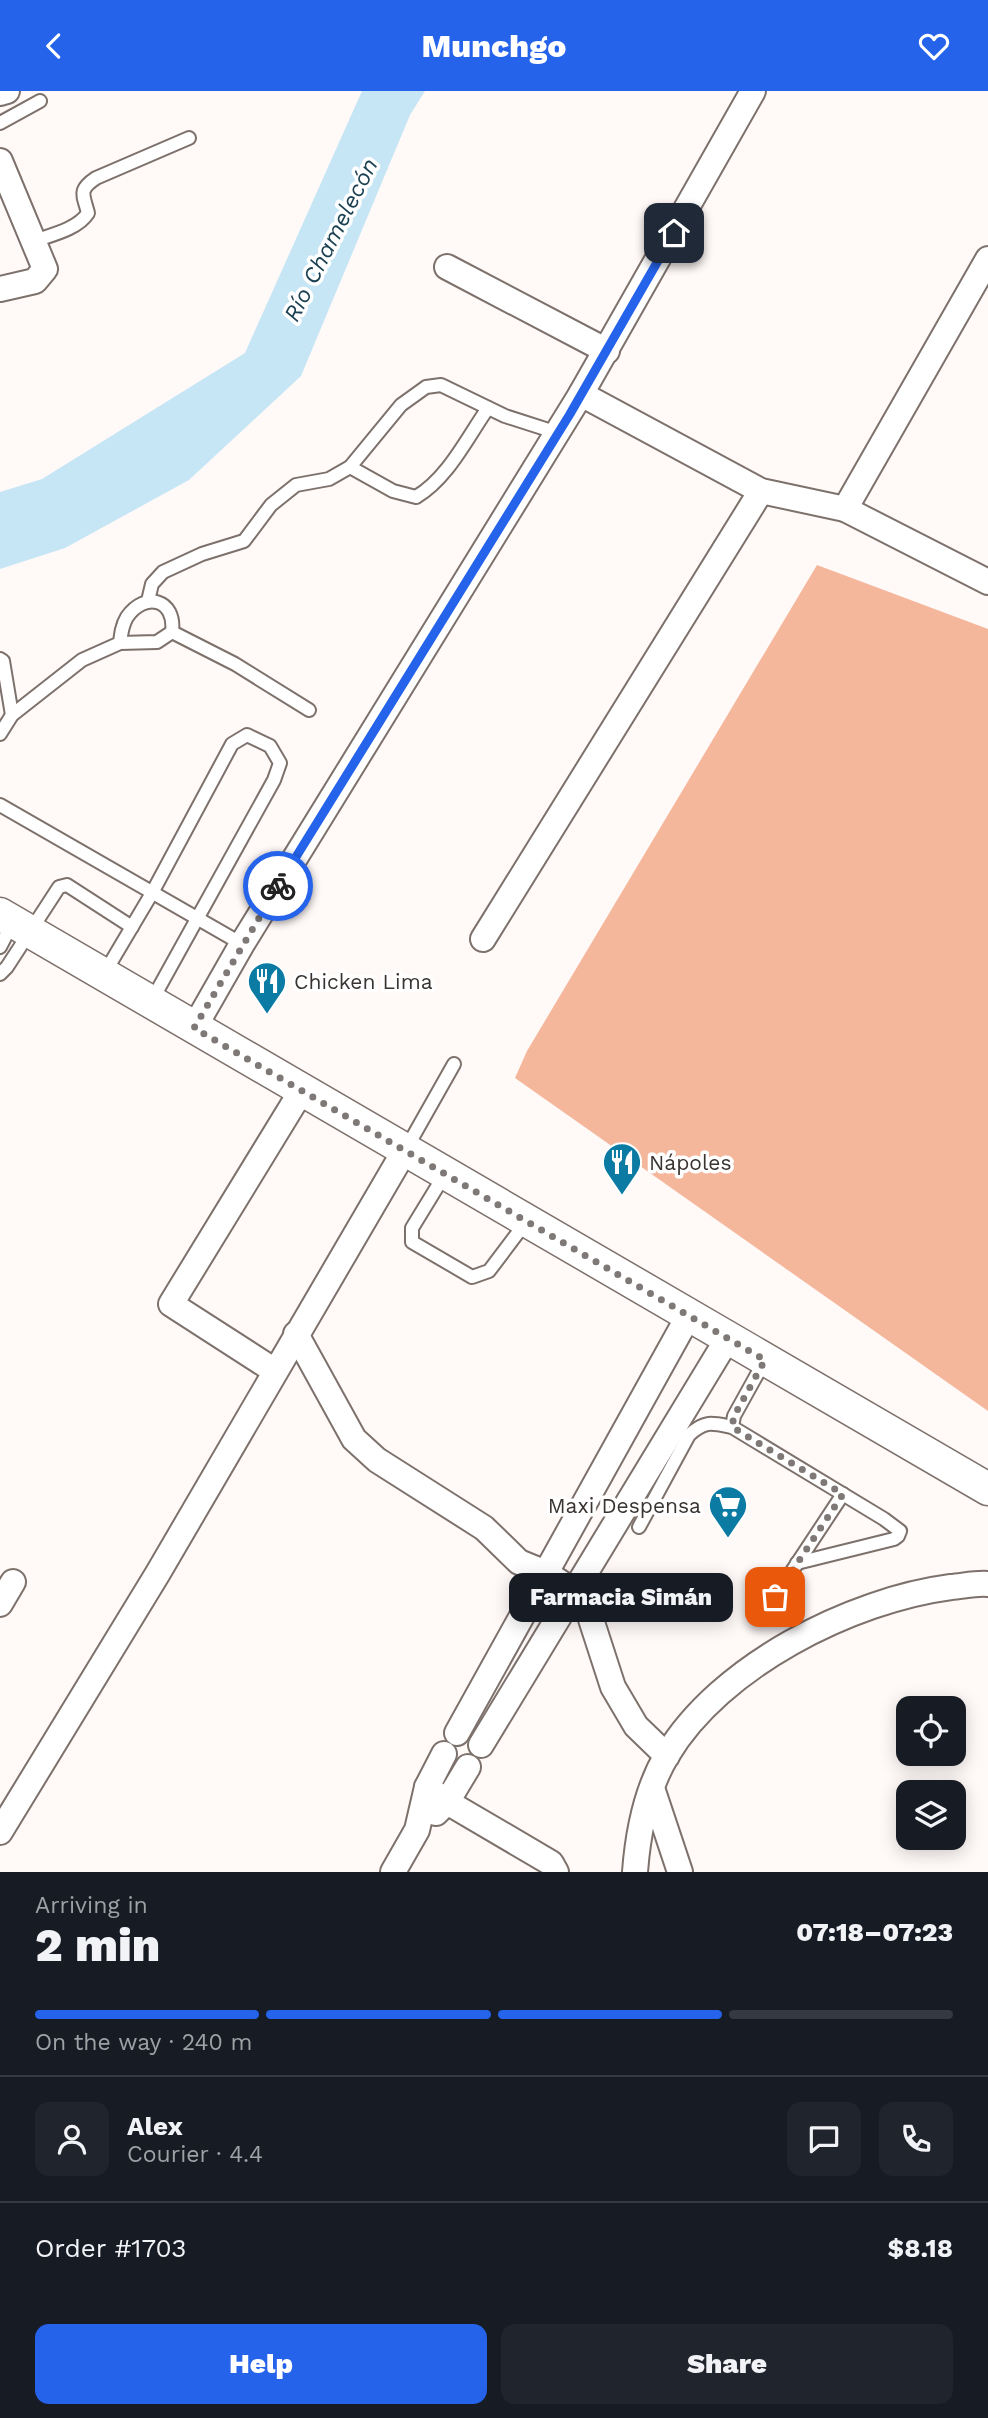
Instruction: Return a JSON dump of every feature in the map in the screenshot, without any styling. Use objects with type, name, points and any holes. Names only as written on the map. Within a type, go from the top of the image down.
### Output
[{"type":"street","points":[[0,93],[7,91]]},
{"type":"street","points":[[194,1028],[242,944],[607,351],[753,91]]},
{"type":"street","points":[[0,161],[45,269],[35,281],[0,289]]},
{"type":"street","points":[[845,509],[988,260]]},
{"type":"street","points":[[447,267],[607,351]]},
{"type":"street","points":[[581,394],[761,491],[845,509],[988,582]]},
{"type":"street","points":[[483,939],[761,491]]},
{"type":"street","points":[[11,928],[151,1002],[988,1489]]},
{"type":"street","points":[[275,1371],[171,1304],[302,1090]]},
{"type":"street","points":[[0,1832],[158,1573],[405,1150]]},
{"type":"street","points":[[689,1315],[461,1725],[485,1739],[728,1338]]},
{"type":"street","points":[[296,1334],[354,1439],[377,1460],[484,1528],[519,1562],[546,1573],[575,1592],[589,1610],[614,1687],[636,1726],[667,1756]]},
{"type":"street","points":[[622,1436],[656,1456]]},
{"type":"street","points":[[635,1872],[637,1837],[652,1788],[667,1756],[696,1716],[772,1654],[854,1612],[924,1591],[987,1581]]},
{"type":"street","points":[[0,1604],[13,1582]]},
{"type":"street","points":[[484,1685],[509,1700]]},
{"type":"street","points":[[393,1872],[417,1830],[427,1787],[444,1754]]},
{"type":"street","points":[[417,1830],[447,1802],[468,1767]]},
{"type":"street","points":[[427,1787],[447,1802],[551,1863],[556,1872]]},
{"type":"street","points":[[652,1788],[680,1872]]},
{"type":"lane","points":[[0,123],[40,101]]},
{"type":"lane","points":[[34,241],[78,224],[86,217],[88,213],[82,192],[85,185],[189,138]]},
{"type":"lane","points":[[148,601],[152,584],[163,572],[202,554],[244,541],[271,505],[296,485],[329,479],[350,467],[401,405],[426,387],[441,385],[505,416],[558,433]]},
{"type":"lane","points":[[350,467],[393,491],[416,497],[429,490],[446,470],[488,408]]},
{"type":"lane","points":[[0,734],[12,715],[82,660],[120,643],[157,642],[172,632],[174,620],[171,611],[159,602],[148,601],[138,605],[123,624],[120,643]]},
{"type":"lane","points":[[172,632],[234,664],[309,710]]},
{"type":"lane","points":[[0,659],[3,661],[12,715]]},
{"type":"lane","points":[[103,975],[152,893],[232,744],[247,735],[270,746],[280,763],[274,780],[151,1002]]},
{"type":"lane","points":[[0,805],[242,944]]},
{"type":"lane","points":[[0,974],[7,967],[11,928],[41,911],[58,887],[68,885],[132,927]]},
{"type":"lane","points":[[405,1150],[454,1064]]},
{"type":"lane","points":[[445,1173],[412,1229],[412,1242],[472,1277],[489,1271],[527,1221]]},
{"type":"lane","points":[[732,1427],[734,1416],[765,1360]]},
{"type":"lane","points":[[639,1527],[689,1435],[699,1425],[710,1423],[732,1427],[900,1531],[898,1536],[797,1563]]},
{"type":"lane","points":[[775,1597],[843,1494]]},
{"type":"shaded area","points":[[817,565],[988,629],[988,1411],[515,1078],[527,1051]]},
{"type":"water","name":"Río Chamelecón","points":[[362,91],[425,91],[410,115],[301,376],[189,480],[65,548],[0,569],[0,492],[42,479],[245,353]]},
{"type":"way so far","points":[[278,886],[194,1028],[765,1360],[734,1416],[732,1427],[843,1494],[775,1597]]},
{"type":"place","name":"Chicken Lima","points":[[267,1015]]},
{"type":"place","name":"Nápoles","points":[[622,1196]]},
{"type":"place","name":"Maxi Despensa","points":[[728,1539]]},
{"type":"place","name":"Farmacia Simán","points":[[775,1597]]},
{"type":"route","points":[[278,886],[570,414],[674,233]]}]
